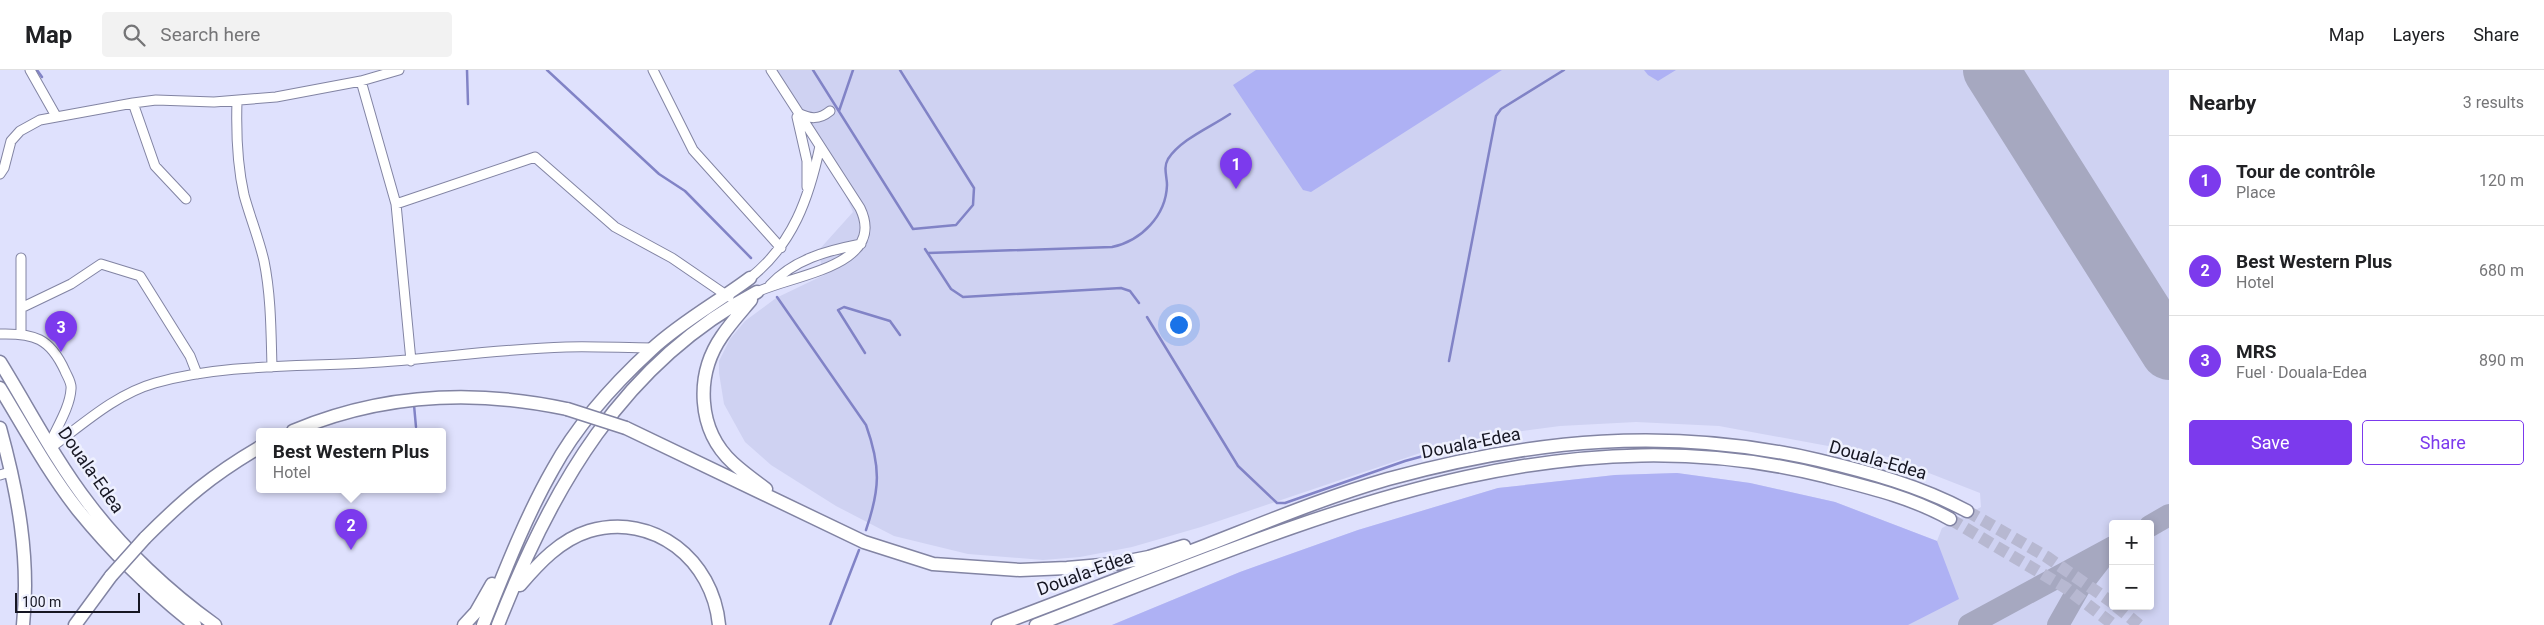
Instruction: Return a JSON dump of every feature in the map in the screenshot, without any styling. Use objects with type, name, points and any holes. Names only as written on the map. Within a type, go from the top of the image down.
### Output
[{"type":"highway","points":[[483,625],[518,541],[553,468],[577,433],[612,391],[653,348],[750,278]]},
{"type":"highway","points":[[498,625],[564,483],[617,405],[663,358],[701,328],[762,290]]},
{"type":"highway","points":[[762,290],[721,338],[712,355],[705,375],[703,396],[706,420],[715,441],[732,462],[789,507]]},
{"type":"highway","name":"Douala-Edea","points":[[0,362],[89,505],[159,578],[215,625]]},
{"type":"highway","name":"Douala-Edea","points":[[0,388],[50,470],[83,516],[132,572],[195,625]]},
{"type":"highway","points":[[302,428],[344,414],[411,399],[492,397],[567,409],[626,428],[864,542],[908,558],[933,564],[1020,570],[1112,564],[1149,557],[1268,521]]},
{"type":"highway","points":[[0,428],[5,473],[20,512],[26,559],[23,625]]},
{"type":"highway","name":"Douala-Edea","points":[[998,625],[1268,521],[1386,480],[1500,453],[1568,444],[1642,439],[1701,441],[1794,455],[1878,476],[1924,491],[1967,511]]},
{"type":"highway","points":[[75,625],[111,576],[185,498],[223,469],[256,449]]},
{"type":"highway","name":"Douala-Edea","points":[[1036,625],[1269,535],[1379,498],[1500,469],[1570,460],[1670,454],[1734,459],[1810,473],[1871,488],[1910,501],[1950,519]]},
{"type":"highway","points":[[508,600],[537,565],[566,543],[587,532],[611,526],[628,528],[660,536],[684,551],[703,574],[713,597],[719,625]]},
{"type":"highway","points":[[464,625],[476,612],[518,541]]},
{"type":"highway","points":[[159,578],[222,625]]},
{"type":"street","points":[[30,70],[56,116]]},
{"type":"street","points":[[0,174],[4,168],[11,142],[20,131],[40,120],[133,103],[236,101],[276,98],[361,81],[399,70]]},
{"type":"street","points":[[653,70],[694,150],[781,248]]},
{"type":"street","points":[[762,290],[830,266],[851,255],[861,244],[865,231],[864,217],[771,70]]},
{"type":"street","points":[[361,81],[396,204],[411,360]]},
{"type":"street","points":[[236,101],[236,144],[240,168],[245,196],[264,262],[272,367]]},
{"type":"street","points":[[133,103],[155,166],[186,199]]},
{"type":"street","points":[[795,109],[807,161],[806,202]]},
{"type":"street","points":[[795,109],[817,118],[830,111]]},
{"type":"street","points":[[750,278],[764,268],[781,248],[798,220],[806,202],[820,146]]},
{"type":"street","points":[[396,204],[535,157],[615,227],[679,263],[727,295],[737,304]]},
{"type":"street","points":[[762,290],[785,271],[809,257],[833,249],[861,244]]},
{"type":"street","points":[[21,258],[21,334]]},
{"type":"street","points":[[20,308],[71,284],[101,264],[140,276],[190,356],[196,374]]},
{"type":"street","points":[[0,334],[21,334],[41,339],[51,348],[60,361],[72,386],[69,400],[51,445]]},
{"type":"street","points":[[51,445],[94,415],[129,394],[154,384],[196,374],[272,367],[411,360],[565,347],[653,348]]},
{"type":"shaded area","points":[[775,70],[2169,70],[2169,625],[1112,625],[1240,572],[1358,530],[1498,488],[1615,475],[1677,473],[1750,483],[1835,502],[1937,541],[1942,528],[1981,507],[1980,493],[1888,457],[1719,426],[1636,422],[1560,426],[1493,435],[1432,449],[1201,527],[1132,547],[1080,557],[1043,560],[968,554],[894,536],[836,506],[771,465],[745,442],[724,404],[719,373],[719,361],[730,339],[745,321],[776,298],[824,275],[818,251],[853,212],[840,182]]},
{"type":"shaded area","points":[[1256,70],[1502,70],[1311,192],[1303,190],[1233,85]]},
{"type":"shaded area","points":[[1644,70],[1676,70],[1658,81]]},
{"type":"shaded area","points":[[1677,473],[1750,483],[1835,502],[1937,541],[1959,599],[1908,625],[1112,625],[1240,572],[1358,530],[1498,488],[1615,475]]},
{"type":"waterway","points":[[37,70],[42,77]]},
{"type":"waterway","points":[[467,70],[468,104]]},
{"type":"waterway","points":[[547,70],[659,174],[685,191],[751,258]]},
{"type":"waterway","points":[[813,70],[913,229],[956,225],[973,205],[974,188],[900,70]]},
{"type":"waterway","points":[[839,111],[853,70]]},
{"type":"waterway","points":[[1449,361],[1496,116],[1501,109],[1564,70]]},
{"type":"waterway","points":[[928,253],[1112,247],[1123,244],[1142,233],[1157,217],[1166,196],[1165,169],[1168,159],[1188,139],[1230,114]]},
{"type":"waterway","points":[[925,249],[951,289],[963,297],[1121,288],[1130,291],[1139,303]]},
{"type":"waterway","points":[[777,297],[866,425],[874,453],[877,478],[874,502],[866,530]]},
{"type":"waterway","points":[[865,353],[838,310],[844,307],[890,321],[900,335]]},
{"type":"waterway","points":[[1147,317],[1238,466],[1277,503],[1285,503],[1405,461],[1460,446]]},
{"type":"waterway","points":[[414,405],[416,427]]},
{"type":"waterway","points":[[830,625],[859,550]]},
{"type":"taxiway","points":[[2154,524],[2169,515]]},
{"type":"taxiway","points":[[1969,625],[2109,549]]},
{"type":"taxiway","points":[[2058,625],[2079,588],[2103,557]]},
{"type":"runway","points":[[1991,70],[2169,352]]},
{"type":"tunnel","points":[[1967,511],[2047,557],[2109,600]]},
{"type":"tunnel","points":[[1950,519],[2066,588],[2114,625]]},
{"type":"tunnel","points":[[2121,610],[2139,625]]},
{"type":"place","name":"Tour de contrôle","points":[[1236,189]]},
{"type":"place","name":"MRS","points":[[61,352]]},
{"type":"place","name":"Best Western Plus","points":[[351,550]]}]
